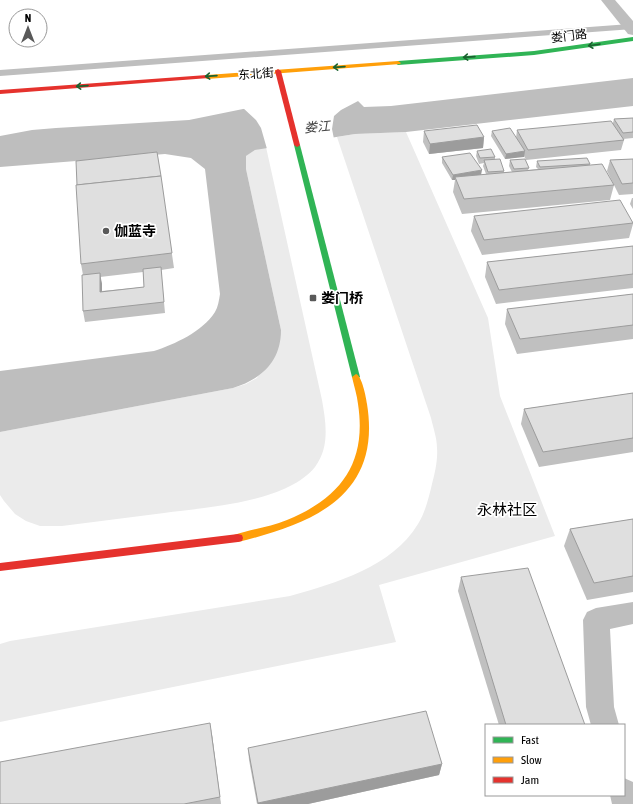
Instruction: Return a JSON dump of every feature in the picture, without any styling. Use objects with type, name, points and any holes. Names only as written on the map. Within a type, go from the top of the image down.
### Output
[{"type":"main road","name":"娄门路","points":[[508,54],[563,50],[632,32]]},
{"type":"main road","name":"东北街","points":[[0,92],[508,54]]},
{"type":"main road","points":[[0,567],[228,540],[273,530],[305,518],[331,502],[350,481],[359,462],[362,450],[364,435],[363,407],[298,144],[278,71]]},
{"type":"street","points":[[608,0],[632,32]]},
{"type":"street","points":[[605,724],[600,707],[596,620],[633,613]]},
{"type":"lane","points":[[0,73],[632,32]]},
{"type":"shaded area","points":[[406,132],[488,318],[500,396],[555,536],[379,585],[396,642],[0,722],[0,644],[10,641],[290,596],[308,591],[344,579],[378,562],[394,552],[407,539],[418,524],[423,515],[430,494],[435,471],[437,461],[436,436],[337,137],[355,134]]},
{"type":"shaded area","points":[[266,147],[322,400],[326,435],[323,451],[315,467],[302,479],[285,489],[266,496],[223,505],[62,526],[40,526],[26,521],[15,514],[0,495],[0,432],[233,388],[246,384],[257,378],[281,330],[246,169],[246,156],[255,150]]},
{"type":"water","name":"娄江","points":[[633,78],[633,106],[406,132],[355,134],[255,150],[246,156],[246,169],[281,330],[278,351],[268,367],[253,380],[233,388],[0,432],[0,371],[154,351],[179,341],[203,326],[215,312],[218,306],[220,294],[205,169],[191,158],[165,154],[0,167],[0,136],[32,130],[189,120],[243,109],[356,99],[364,107],[391,106]]},
{"type":"pier","points":[[356,97],[360,100],[341,110],[334,116],[332,129],[334,139],[267,149],[261,128],[256,120],[242,107]]},
{"type":"building","points":[[633,118],[633,132],[623,133],[614,119]]},
{"type":"building","points":[[611,121],[624,140],[528,150],[517,130]]},
{"type":"building","points":[[477,125],[484,137],[430,144],[424,131]]},
{"type":"building","points":[[510,128],[525,151],[506,154],[492,131]]},
{"type":"building","points":[[491,149],[495,157],[480,158],[477,151]]},
{"type":"building","points":[[157,152],[161,176],[77,185],[76,161]]},
{"type":"building","points":[[470,153],[482,170],[453,175],[442,157]]},
{"type":"building","points":[[587,158],[590,164],[540,167],[537,161]]},
{"type":"building","points":[[500,159],[504,171],[488,172],[484,160]]},
{"type":"building","points":[[525,159],[529,168],[514,169],[510,160]]},
{"type":"building","points":[[633,159],[633,183],[622,184],[610,160]]},
{"type":"building","points":[[602,164],[614,185],[464,199],[455,177]]},
{"type":"building","points":[[161,176],[172,253],[81,264],[76,185]]},
{"type":"building","points":[[620,200],[633,223],[484,240],[474,216]]},
{"type":"building","points":[[633,246],[633,274],[499,290],[487,262]]},
{"type":"building","points":[[161,267],[164,302],[83,311],[82,275],[100,273],[100,292],[144,287],[143,269]]},
{"type":"building","points":[[633,294],[633,325],[520,339],[507,309]]},
{"type":"building","points":[[633,393],[633,438],[543,452],[524,409]]},
{"type":"building","points":[[633,519],[633,576],[594,583],[570,529]]},
{"type":"building","points":[[528,568],[585,724],[506,724],[461,577]]},
{"type":"building","points":[[426,711],[442,764],[258,803],[248,748]]},
{"type":"building","points":[[210,723],[220,797],[184,804],[0,804],[0,762]]},
{"type":"traffic: fast","points":[[398,63],[534,53],[633,39]]},
{"type":"traffic: fast","points":[[297,145],[356,377]]},
{"type":"traffic: slow","points":[[207,77],[398,63]]},
{"type":"traffic: slow","points":[[238,538],[290,523],[312,513],[332,500],[348,483],[359,462],[364,437],[363,407],[356,377]]},
{"type":"traffic: jam","points":[[278,71],[297,145]]},
{"type":"traffic: jam","points":[[0,92],[207,77]]},
{"type":"traffic: jam","points":[[0,567],[238,538]]},
{"type":"place","name":"伽蓝寺","points":[[106,231]]},
{"type":"place","name":"娄门桥","points":[[313,298]]},
{"type":"district","name":"永林社区","points":[[507,509]]}]
